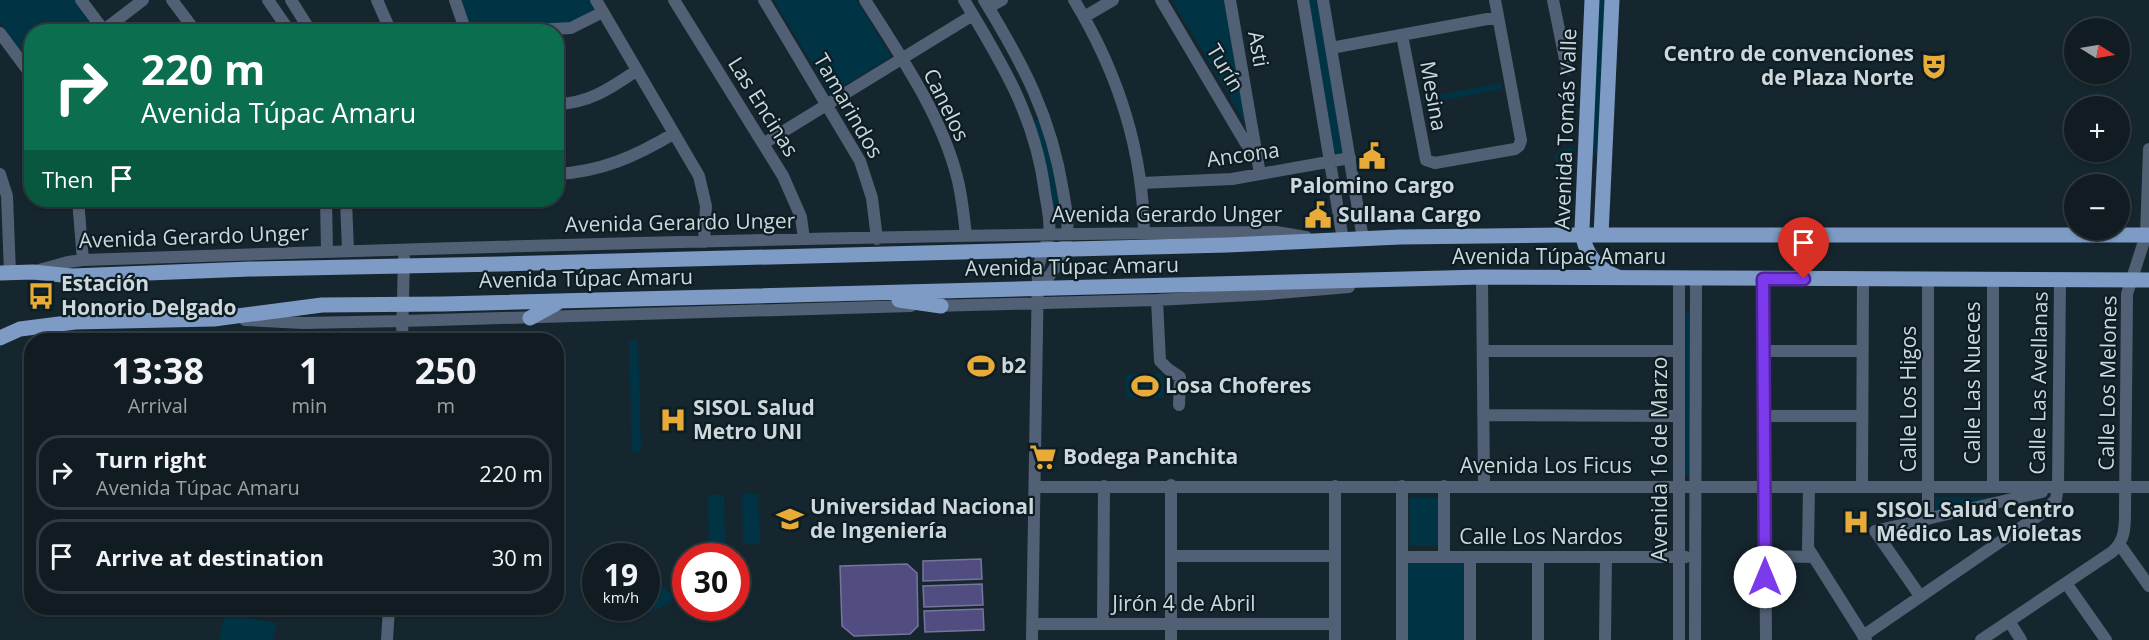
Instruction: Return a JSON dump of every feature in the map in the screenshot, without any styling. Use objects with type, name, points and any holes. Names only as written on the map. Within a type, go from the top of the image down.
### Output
[{"type":"main road","name":"Avenida Tomás Valle","points":[[1592,0],[1582,235],[1587,251],[1596,264],[1621,278]]},
{"type":"main road","name":"Avenida Tomás Valle","points":[[1601,235],[1612,0]]},
{"type":"main road","points":[[1585,155],[1594,161],[1604,156]]},
{"type":"main road","name":"Avenida Túpac Amaru","points":[[5,273],[32,272],[72,276],[250,269],[1582,235],[2147,235]]},
{"type":"main road","name":"Avenida Túpac Amaru","points":[[0,338],[20,329],[75,322],[214,318],[322,305],[854,293],[1038,296],[1406,279],[2149,280]]},
{"type":"main road","points":[[854,293],[941,306]]},
{"type":"main road","points":[[530,318],[562,301]]},
{"type":"street","points":[[81,0],[100,24]]},
{"type":"street","points":[[114,24],[143,0]]},
{"type":"street","points":[[172,0],[190,24]]},
{"type":"street","points":[[268,0],[284,24]]},
{"type":"street","points":[[291,0],[306,24]]},
{"type":"street","points":[[377,0],[388,24]]},
{"type":"street","points":[[455,0],[463,24]]},
{"type":"street","points":[[596,0],[699,176],[706,206],[704,242]]},
{"type":"street","name":"Las Encinas","points":[[674,0],[790,190],[801,218],[804,239]]},
{"type":"street","name":"Tamarindos","points":[[764,0],[863,167],[874,206],[877,239]]},
{"type":"street","name":"Canelos","points":[[865,0],[901,58],[944,137],[957,176],[966,236]]},
{"type":"street","points":[[964,0],[1006,70],[1025,112],[1041,166],[1048,216],[1049,234],[1038,269],[1032,640]]},
{"type":"street","points":[[1002,0],[986,4],[1017,55],[1041,106],[1061,178],[1067,216],[1067,234],[1063,249],[1051,276],[1038,296]]},
{"type":"street","points":[[1074,0],[1105,56],[1119,93],[1132,137],[1141,183],[1144,233]]},
{"type":"street","points":[[1084,17],[1113,0]]},
{"type":"street","name":"Turín","points":[[1161,0],[1245,142],[1256,155]]},
{"type":"street","name":"Asti","points":[[1230,0],[1260,174]]},
{"type":"street","points":[[1303,0],[1331,162],[1337,240]]},
{"type":"street","points":[[1323,0],[1363,239]]},
{"type":"street","points":[[1331,48],[1498,17],[1494,0]]},
{"type":"street","points":[[1553,0],[1567,69]]},
{"type":"street","points":[[564,28],[571,28],[603,12]]},
{"type":"street","points":[[763,144],[973,15]]},
{"type":"street","name":"Mesina","points":[[1402,34],[1424,156],[1428,162],[1435,163],[1515,149],[1521,140],[1498,17]]},
{"type":"street","points":[[0,33],[24,65]]},
{"type":"street","points":[[564,103],[593,97],[636,71]]},
{"type":"street","points":[[1025,112],[1041,106]]},
{"type":"street","points":[[564,173],[608,166],[639,153],[674,134]]},
{"type":"street","name":"Calle Los Melones","points":[[2120,545],[2125,529],[2127,294],[2147,235],[2149,149]]},
{"type":"street","name":"Ancona","points":[[1141,183],[1223,180],[1350,158]]},
{"type":"street","points":[[0,174],[7,196],[5,273]]},
{"type":"street","points":[[79,207],[83,261]]},
{"type":"street","points":[[326,207],[327,252]]},
{"type":"street","points":[[346,207],[348,251]]},
{"type":"street","name":"Avenida Gerardo Unger","points":[[32,272],[68,262],[83,261],[348,251],[804,239],[1276,232],[1337,240]]},
{"type":"street","points":[[402,333],[404,250]]},
{"type":"street","points":[[1482,278],[1484,486]]},
{"type":"street","points":[[214,318],[303,322],[403,321],[941,306],[1038,296],[1157,300],[1375,285],[1406,279]]},
{"type":"street","name":"Avenida 16 de Marzo","points":[[1679,279],[1679,640]]},
{"type":"street","name":"Avenida 16 de Marzo","points":[[1695,640],[1696,279]]},
{"type":"street","points":[[1763,279],[1766,640]]},
{"type":"street","points":[[1862,487],[1863,279]]},
{"type":"street","name":"Calle Los Higos","points":[[1928,519],[1929,279]]},
{"type":"street","name":"Calle Las Nueces","points":[[1993,279],[1993,487]]},
{"type":"street","name":"Calle Las Avellanas","points":[[2058,487],[2060,279]]},
{"type":"street","points":[[1157,300],[1159,358],[1165,367],[1180,377],[1179,405]]},
{"type":"street","points":[[1483,351],[1679,351]]},
{"type":"street","points":[[1763,351],[1862,351]]},
{"type":"street","points":[[1483,415],[1679,416]]},
{"type":"street","points":[[1764,416],[1862,416]]},
{"type":"street","points":[[1171,640],[1172,485]]},
{"type":"street","name":"Avenida Los Ficus","points":[[1035,487],[1172,485],[2149,487]]},
{"type":"street","points":[[1102,624],[1104,486]]},
{"type":"street","points":[[1335,486],[1335,640]]},
{"type":"street","points":[[1402,486],[1402,640]]},
{"type":"street","points":[[1444,486],[1444,557]]},
{"type":"street","points":[[1809,486],[1808,548],[1864,638],[1920,596],[2045,511],[2056,499],[2058,487]]},
{"type":"street","name":"Avenida Los Ficus","points":[[1920,596],[1875,531],[2058,487]]},
{"type":"street","points":[[1981,640],[2120,545],[2149,586]]},
{"type":"street","points":[[1171,556],[1335,556]]},
{"type":"street","points":[[1765,556],[1814,557]]},
{"type":"street","name":"Calle Los Nardos","points":[[1402,557],[1695,557]]},
{"type":"street","points":[[1470,557],[1470,640]]},
{"type":"street","points":[[1538,557],[1538,640]]},
{"type":"street","points":[[1605,640],[1606,557]]},
{"type":"street","points":[[2066,583],[2106,640]]},
{"type":"street","points":[[387,640],[389,615]]},
{"type":"street","points":[[2008,621],[2021,640]]},
{"type":"street","name":"Jirón 4 de Abril","points":[[1032,624],[1335,624]]},
{"type":"shaded area","points":[[0,0],[78,0],[97,24],[24,24],[24,55],[0,23]]},
{"type":"shaded area","points":[[457,0],[592,0],[596,11],[569,26],[564,26],[564,24],[467,24]]},
{"type":"shaded area","points":[[774,0],[857,0],[891,57],[830,94]]},
{"type":"shaded area","points":[[1172,0],[1225,0],[1246,124]]},
{"type":"shaded area","points":[[1308,0],[1319,0],[1345,152],[1340,155],[1335,154]]},
{"type":"shaded area","points":[[1596,0],[1606,0],[1599,149],[1597,154],[1591,154]]},
{"type":"shaded area","points":[[1500,83],[1503,86],[1501,89],[1424,104],[1421,101],[1423,98]]},
{"type":"shaded area","points":[[1040,120],[1056,175],[1062,221],[1055,221],[1032,124]]},
{"type":"shaded area","points":[[1574,147],[1573,169],[1557,173],[1556,154],[1558,151]]},
{"type":"shaded area","points":[[1684,313],[1691,313],[1690,475],[1684,475]]},
{"type":"shaded area","points":[[629,341],[638,342],[641,447],[639,452],[632,453]]},
{"type":"shaded area","name":"Losa Choferes","points":[[1126,374],[1163,374],[1164,398],[1126,398]]},
{"type":"shaded area","points":[[742,494],[758,494],[760,544],[743,543]]},
{"type":"shaded area","points":[[708,495],[724,495],[725,543],[709,543]]},
{"type":"shaded area","points":[[1935,497],[1995,497],[1995,500],[1935,515]]},
{"type":"shaded area","points":[[1409,498],[1439,498],[1439,546],[1409,546]]},
{"type":"shaded area","points":[[981,559],[982,579],[923,581],[923,561]]},
{"type":"shaded area","points":[[1407,562],[1466,562],[1466,640],[1407,640]]},
{"type":"shaded area","points":[[907,564],[917,573],[918,626],[910,634],[854,636],[842,626],[840,566]]},
{"type":"shaded area","points":[[982,584],[983,605],[924,607],[923,586]]},
{"type":"shaded area","points":[[662,585],[672,594],[671,603],[660,607],[660,586]]},
{"type":"shaded area","points":[[983,609],[984,630],[925,632],[924,611]]},
{"type":"shaded area","points":[[225,615],[277,623],[273,640],[219,640]]},
{"type":"place","name":"Centro de convenciones de Plaza Norte","points":[[1934,66]]},
{"type":"place","name":"Palomino Cargo","points":[[1372,156]]},
{"type":"place","name":"Sullana Cargo","points":[[1318,215]]},
{"type":"place","name":"Estación Honorio Delgado","points":[[41,296]]},
{"type":"place","name":"b2","points":[[981,366]]},
{"type":"place","name":"Losa Choferes","points":[[1145,386]]},
{"type":"place","name":"SISOL Salud Metro UNI","points":[[673,420]]},
{"type":"place","name":"Bodega Panchita","points":[[1043,457]]},
{"type":"place","name":"Universidad Nacional de Ingeniería","points":[[790,519]]},
{"type":"place","name":"SISOL Salud Centro Médico Las Violetas","points":[[1856,522]]},
{"type":"route","points":[[1765,577],[1763,279],[1804,279]]}]
